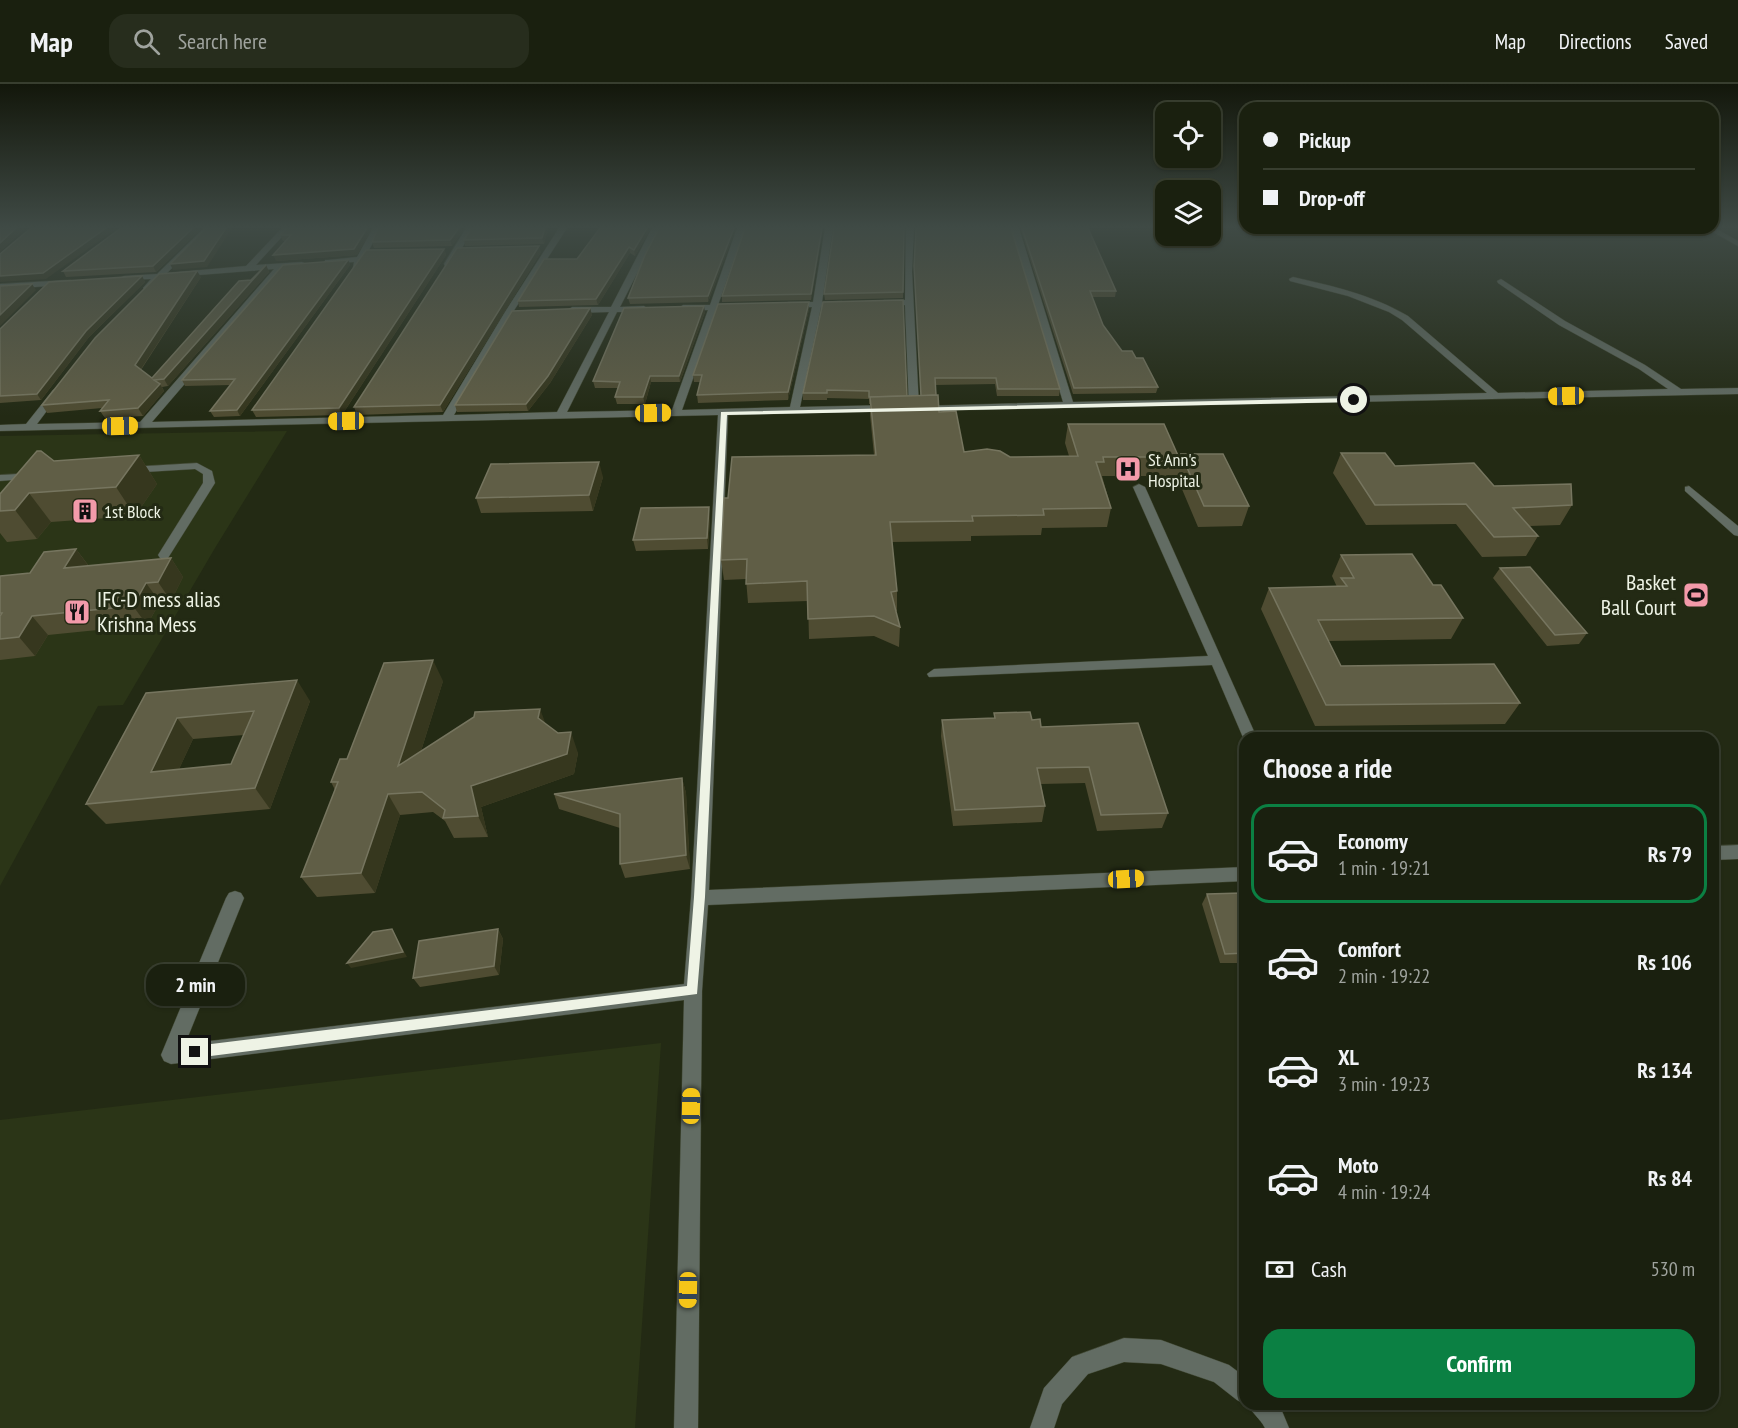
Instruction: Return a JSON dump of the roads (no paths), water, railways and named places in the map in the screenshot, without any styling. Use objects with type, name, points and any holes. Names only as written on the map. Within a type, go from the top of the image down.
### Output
[{"type":"street","points":[[136,298],[144,291]]},
{"type":"street","points":[[143,426],[260,291]]},
{"type":"street","points":[[446,419],[523,291]]},
{"type":"street","points":[[561,414],[623,291]]},
{"type":"street","points":[[675,413],[718,291]]},
{"type":"street","points":[[794,410],[819,291]]},
{"type":"street","points":[[910,291],[914,408]]},
{"type":"street","points":[[1034,291],[1069,406]]},
{"type":"street","points":[[1339,291],[1363,297],[1390,308],[1405,318],[1497,398]]},
{"type":"street","points":[[1515,291],[1562,323],[1642,368],[1680,393]]},
{"type":"street","points":[[875,303],[910,303]]},
{"type":"street","points":[[782,305],[852,304]]},
{"type":"street","points":[[668,308],[747,306]]},
{"type":"street","points":[[567,310],[657,308]]},
{"type":"street","points":[[509,312],[521,312]]},
{"type":"street","points":[[29,428],[65,380]]},
{"type":"street","points":[[0,428],[446,419],[561,414],[723,413],[1738,392]]},
{"type":"street","points":[[346,421],[352,411]]},
{"type":"street","points":[[244,422],[251,412]]},
{"type":"street","points":[[686,1428],[693,991],[700,897],[723,413]]},
{"type":"street","points":[[116,471],[197,466],[208,473],[209,483],[164,555]]},
{"type":"street","points":[[0,478],[46,475]]},
{"type":"street","points":[[1139,487],[1248,732]]},
{"type":"street","points":[[1689,489],[1738,532]]},
{"type":"street","points":[[934,674],[1217,660]]},
{"type":"street","points":[[1719,853],[1738,852]]},
{"type":"street","points":[[700,897],[1239,874]]},
{"type":"street","points":[[235,898],[171,1055],[693,991]]},
{"type":"street","points":[[1042,1428],[1053,1397],[1080,1365],[1124,1350],[1161,1352],[1221,1373],[1239,1387]]},
{"type":"street","points":[[1268,1410],[1277,1428]]},
{"type":"place","name":"St Ann's Hospital","points":[[1128,469]]},
{"type":"place","name":"1st Block","points":[[85,511]]},
{"type":"place","name":"Basket Ball Court","points":[[1696,595]]},
{"type":"place","name":"IFC-D mess alias Krishna Mess","points":[[77,612]]}]
